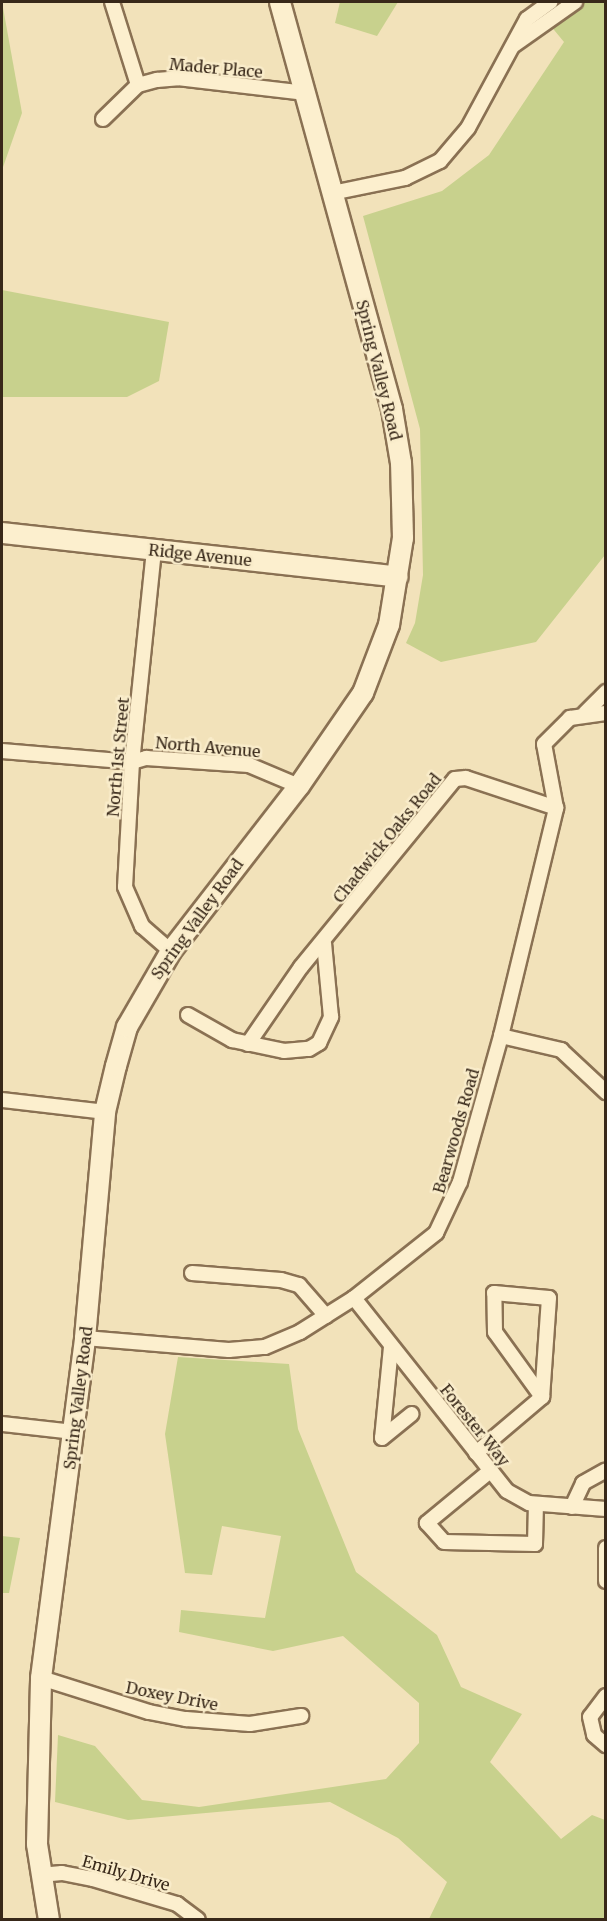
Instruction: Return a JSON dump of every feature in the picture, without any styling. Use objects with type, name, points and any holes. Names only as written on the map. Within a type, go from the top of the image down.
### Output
[{"type":"street","points":[[103,119],[138,85],[112,2]]},
{"type":"street","name":"Spring Valley Road","points":[[49,1920],[40,1875],[36,1814],[40,1678],[86,1338],[105,1112],[127,1027],[171,951],[299,786],[363,693],[389,625],[398,577],[403,500],[392,409],[280,2]]},
{"type":"street","points":[[332,192],[405,178],[440,161],[468,128],[508,50],[527,19],[550,2]]},
{"type":"street","points":[[508,50],[575,2]]},
{"type":"street","name":"Mader Place","points":[[138,85],[178,78],[305,93]]},
{"type":"street","name":"Ridge Avenue","points":[[2,533],[398,577]]},
{"type":"street","name":"North 1st Street","points":[[154,550],[132,762],[125,887],[142,927],[171,951]]},
{"type":"street","name":"Bearwoods Road","points":[[86,1338],[229,1350],[265,1347],[326,1316],[354,1298],[436,1233],[460,1182],[501,1036],[556,808],[544,744],[560,724],[593,709],[606,692]]},
{"type":"street","name":"Bearwoods Road","points":[[583,714],[606,713]]},
{"type":"street","name":"North Avenue","points":[[2,751],[132,762],[146,758],[249,765],[299,786]]},
{"type":"street","name":"Chadwick Oaks Road","points":[[324,943],[455,779],[466,778],[556,808]]},
{"type":"street","points":[[248,1044],[272,1005],[324,943]]},
{"type":"street","points":[[188,1015],[232,1040],[248,1044],[296,1052],[319,1043],[331,1017],[324,943]]},
{"type":"street","points":[[501,1036],[561,1050],[606,1092]]},
{"type":"street","points":[[2,1100],[105,1112]]},
{"type":"street","points":[[192,1273],[290,1282],[311,1297],[326,1316]]},
{"type":"street","points":[[476,1453],[542,1397],[549,1298],[494,1293],[495,1332],[542,1397]]},
{"type":"street","name":"Forester Way","points":[[354,1298],[507,1491],[536,1504],[606,1509]]},
{"type":"street","points":[[391,1347],[382,1438],[412,1414]]},
{"type":"street","points":[[2,1424],[74,1432]]},
{"type":"street","points":[[572,1507],[583,1483],[606,1470]]},
{"type":"street","points":[[490,1471],[427,1523],[444,1542],[535,1544],[536,1504]]},
{"type":"street","points":[[606,1548],[606,1581]]},
{"type":"street","name":"Doxey Drive","points":[[40,1678],[149,1712],[186,1719],[250,1724],[302,1716]]},
{"type":"street","points":[[606,1696],[590,1717],[594,1735],[606,1745]]},
{"type":"street","name":"Emily Drive","points":[[40,1875],[62,1873],[93,1879],[177,1904],[198,1920]]},
{"type":"green space","points":[[2,2],[22,113],[2,170]]},
{"type":"green space","points":[[340,2],[398,2],[377,36],[335,23]]},
{"type":"green space","points":[[531,2],[605,2],[605,555],[536,642],[441,662],[406,643],[415,623],[423,575],[420,429],[363,216],[442,191],[489,155],[564,42]]},
{"type":"green space","points":[[2,290],[169,322],[159,381],[127,397],[2,397]]},
{"type":"green space","points":[[178,1357],[289,1364],[298,1429],[356,1572],[437,1635],[461,1687],[522,1714],[490,1762],[561,1839],[592,1815],[605,1820],[605,1919],[429,1919],[447,1882],[398,1838],[330,1802],[128,1820],[55,1802],[58,1735],[95,1746],[142,1800],[199,1807],[386,1779],[419,1743],[419,1703],[343,1636],[273,1651],[179,1632],[181,1610],[265,1618],[281,1536],[222,1526],[212,1575],[185,1573],[165,1434]]},
{"type":"green space","points":[[2,1536],[20,1538],[9,1593],[2,1593]]}]
